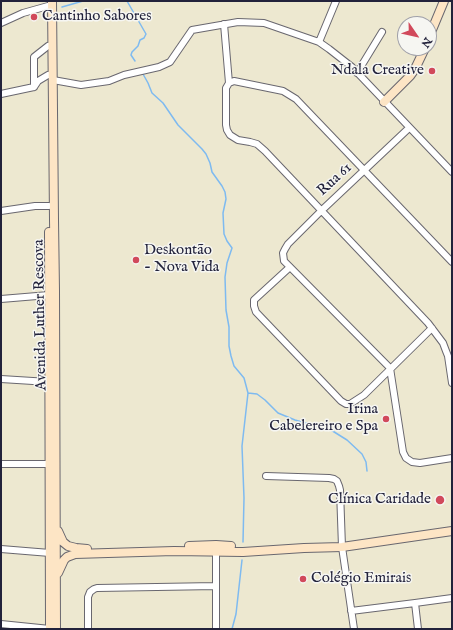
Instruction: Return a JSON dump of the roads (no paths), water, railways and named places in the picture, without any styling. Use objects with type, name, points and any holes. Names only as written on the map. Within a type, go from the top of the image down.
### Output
[{"type":"main road","points":[[437,18],[444,1]]},
{"type":"main road","name":"Avenida Luther Rescova","points":[[49,3],[48,46],[51,77],[48,206],[50,629]]},
{"type":"main road","name":"Avenida Luther Rescova","points":[[49,3],[56,629]]},
{"type":"main road","points":[[384,102],[410,76],[421,56]]},
{"type":"main road","points":[[56,527],[64,544],[76,548],[139,548],[169,546],[274,549],[342,547],[452,531]]},
{"type":"main road","points":[[56,575],[64,560],[75,554],[216,548]]},
{"type":"street","points":[[319,42],[336,1]]},
{"type":"street","points":[[1,22],[49,3]]},
{"type":"street","points":[[1,94],[34,87],[38,81],[51,77],[81,85],[110,81],[124,75],[159,67],[170,62],[192,30],[238,22],[264,23],[319,42],[352,67],[452,172]]},
{"type":"street","points":[[224,24],[229,83],[226,88],[226,120],[227,130],[230,135],[238,140],[257,144],[428,323],[443,344],[446,351],[452,383]]},
{"type":"street","points":[[357,73],[382,32]]},
{"type":"street","points":[[34,87],[34,57],[48,46]]},
{"type":"street","points":[[229,83],[234,81],[283,91],[296,99],[452,262]]},
{"type":"street","name":"Rua 61","points":[[290,267],[284,261],[283,253],[288,244],[409,128]]},
{"type":"street","points":[[1,211],[35,206],[48,206]]},
{"type":"street","points":[[432,328],[390,368],[364,395],[358,400],[350,404],[346,404],[341,401],[256,312],[254,300],[290,267],[390,368],[403,452],[406,458],[412,462],[452,458]]},
{"type":"street","points":[[1,299],[49,295]]},
{"type":"street","points":[[1,379],[50,382]]},
{"type":"street","points":[[1,464],[50,464]]},
{"type":"street","points":[[266,476],[334,478],[337,481],[340,490],[342,547],[354,629]]},
{"type":"street","points":[[216,548],[216,629]]},
{"type":"street","points":[[1,549],[50,553]]},
{"type":"street","points":[[88,629],[88,597],[90,592],[94,589],[216,586]]},
{"type":"street","points":[[351,610],[452,598]]},
{"type":"street","points":[[415,603],[418,629]]},
{"type":"street","points":[[1,624],[50,629]]},
{"type":"waterway","points":[[62,7],[83,1]]},
{"type":"waterway","points":[[127,1],[146,34],[132,52],[131,55],[135,61]]},
{"type":"waterway","points":[[143,74],[152,93],[163,103],[178,125],[206,154],[212,172],[225,192],[226,199],[223,213],[224,234],[232,248],[227,263],[225,277],[229,346],[234,366],[244,378],[248,393],[242,446],[244,498],[243,542]]},
{"type":"waterway","points":[[248,393],[257,394],[278,413],[295,420],[331,430],[347,440],[362,454],[366,462],[367,471]]},
{"type":"waterway","points":[[232,629],[236,614],[242,560]]},
{"type":"place","name":"Cantinho Sabores","points":[[34,17]]},
{"type":"place","name":"Ndala Creative","points":[[432,71]]},
{"type":"place","name":"Deskontão - Nova Vida","points":[[136,260]]},
{"type":"place","name":"Irina Cabelereiro e Spa","points":[[386,419]]},
{"type":"place","name":"Clínica Caridade","points":[[440,500]]},
{"type":"place","name":"Colégio Emirais","points":[[303,579]]}]
